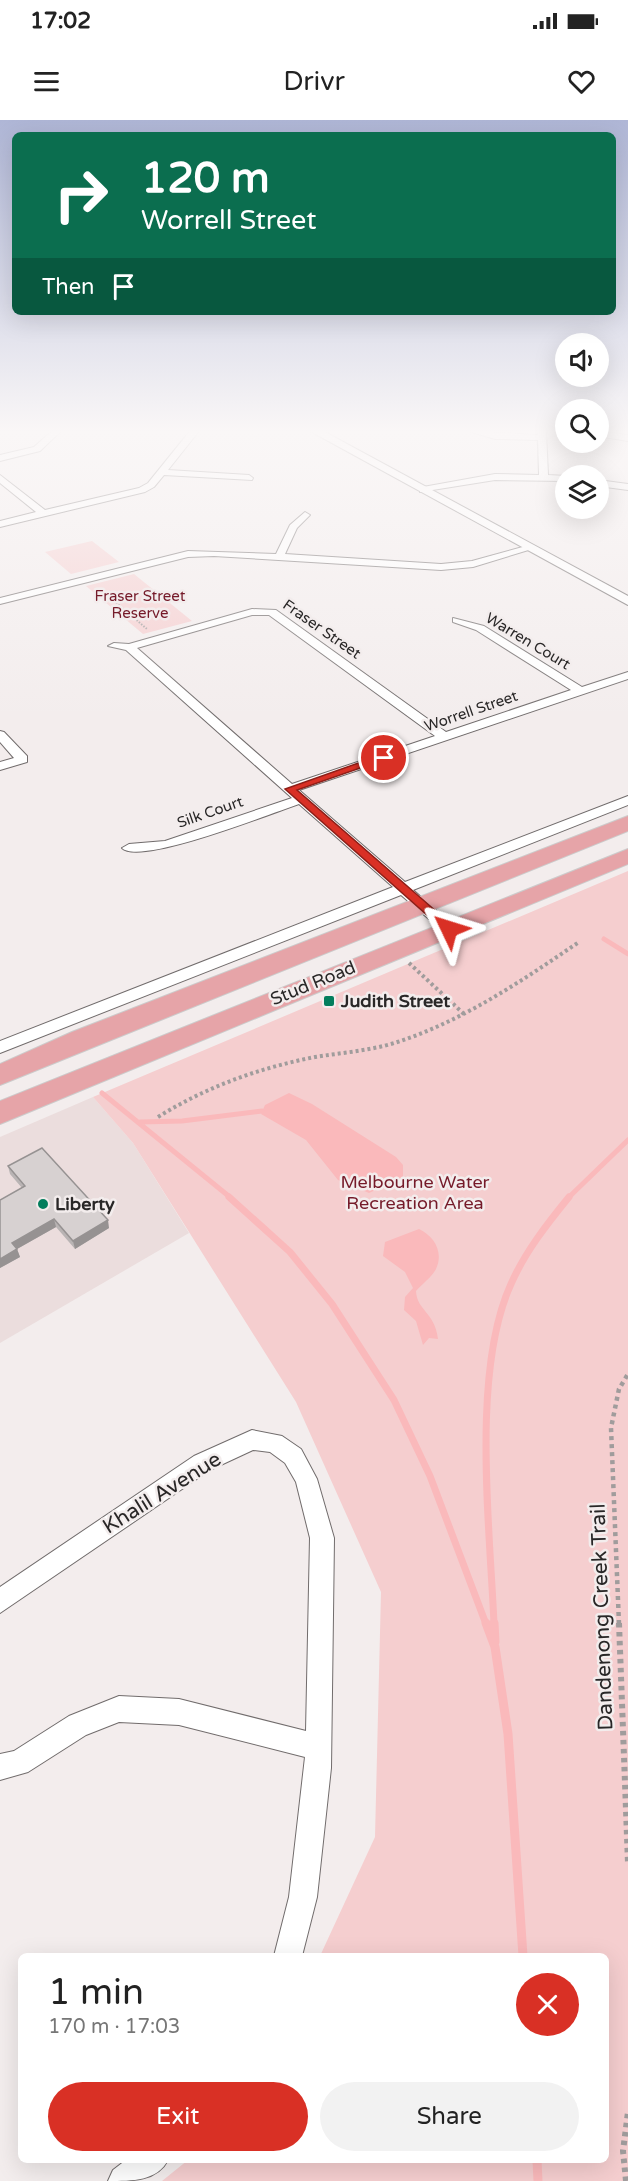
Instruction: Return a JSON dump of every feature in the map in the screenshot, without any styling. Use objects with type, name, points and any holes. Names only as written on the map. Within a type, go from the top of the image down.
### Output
[{"type":"highway","name":"Stud Road","points":[[0,1075],[412,897],[628,823]]},
{"type":"highway","name":"Stud Road","points":[[0,1113],[628,856]]},
{"type":"street","points":[[279,557],[292,527]]},
{"type":"street","points":[[492,527],[628,601]]},
{"type":"street","points":[[0,602],[86,578],[188,554],[441,567],[473,564],[530,548]]},
{"type":"street","name":"Fraser Street","points":[[129,647],[252,612],[272,612],[445,737]]},
{"type":"street","name":"Warren Court","points":[[457,620],[480,628],[581,691]]},
{"type":"street","points":[[114,646],[129,647],[449,929]]},
{"type":"street","name":"Worrell Street","points":[[296,794],[445,737],[628,675]]},
{"type":"street","points":[[0,735],[22,759],[0,766]]},
{"type":"street","name":"Silk Court","points":[[129,848],[167,845],[296,794]]},
{"type":"street","name":"Stud Road","points":[[0,1047],[412,897],[628,800]]},
{"type":"street","name":"Khalil Avenue","points":[[0,1601],[202,1463],[252,1440],[274,1443],[293,1455],[306,1479],[322,1538],[319,1747],[303,1897],[289,1953]]},
{"type":"street","points":[[0,1767],[19,1763],[78,1725],[119,1709],[179,1712],[319,1747]]},
{"type":"street","points":[[124,2181],[148,2163]]},
{"type":"path","points":[[86,578],[156,638]]},
{"type":"path","points":[[158,1117],[180,1102],[215,1086],[304,1059],[389,1044],[432,1029],[504,992],[579,942]]},
{"type":"path","points":[[396,950],[464,1014]]},
{"type":"path","name":"Dandenong Creek Trail","points":[[628,1374],[619,1389],[611,1428],[628,1863]]},
{"type":"path","points":[[626,2181],[624,2151],[628,2112]]},
{"type":"shaded area","points":[[289,1093],[312,1104],[396,1157],[403,1165],[403,1178],[394,1188],[382,1187],[369,1193],[338,1180],[306,1140],[261,1114],[265,1105]]},
{"type":"shaded area","points":[[93,1097],[133,1143],[189,1233],[0,1343],[0,1137]]},
{"type":"shaded area","points":[[419,1229],[433,1240],[439,1257],[434,1272],[416,1291],[419,1303],[430,1317],[438,1339],[429,1338],[423,1345],[416,1321],[404,1310],[405,1297],[413,1288],[405,1272],[383,1256],[385,1242]]},
{"type":"green space","name":"Fraser Street Reserve","points":[[92,541],[119,562],[71,574],[45,552]]},
{"type":"green space","name":"Fraser Street Reserve","points":[[134,574],[192,621],[143,634],[86,586]]},
{"type":"green space","name":"Melbourne Water Recreation Area","points":[[628,871],[628,2181],[162,2181],[184,2163],[609,2163],[609,1953],[321,1953],[375,1837],[381,1592],[296,1402],[133,1143],[93,1097]]},
{"type":"building","points":[[42,1148],[108,1220],[73,1241],[54,1219],[12,1243],[17,1249],[0,1259],[0,1200],[25,1186],[8,1166]]},
{"type":"waterway","points":[[604,939],[628,954]]},
{"type":"waterway","points":[[102,1093],[231,1198]]},
{"type":"waterway","points":[[140,1122],[182,1121],[262,1111]]},
{"type":"waterway","points":[[569,1197],[628,1140]]},
{"type":"waterway","points":[[229,1197],[290,1252],[332,1304],[394,1400],[430,1476],[486,1624]]},
{"type":"waterway","points":[[494,1624],[486,1451],[491,1360],[499,1320],[511,1284],[537,1239],[569,1197]]},
{"type":"waterway","points":[[486,1623],[495,1647],[508,1734],[523,1953]]},
{"type":"waterway","points":[[494,1623],[495,1642]]},
{"type":"waterway","points":[[537,2163],[538,2181]]},
{"type":"place","name":"Judith Street","points":[[329,1001]]},
{"type":"place","name":"Liberty","points":[[43,1204]]},
{"type":"route","points":[[384,758],[290,789],[449,929]]}]
